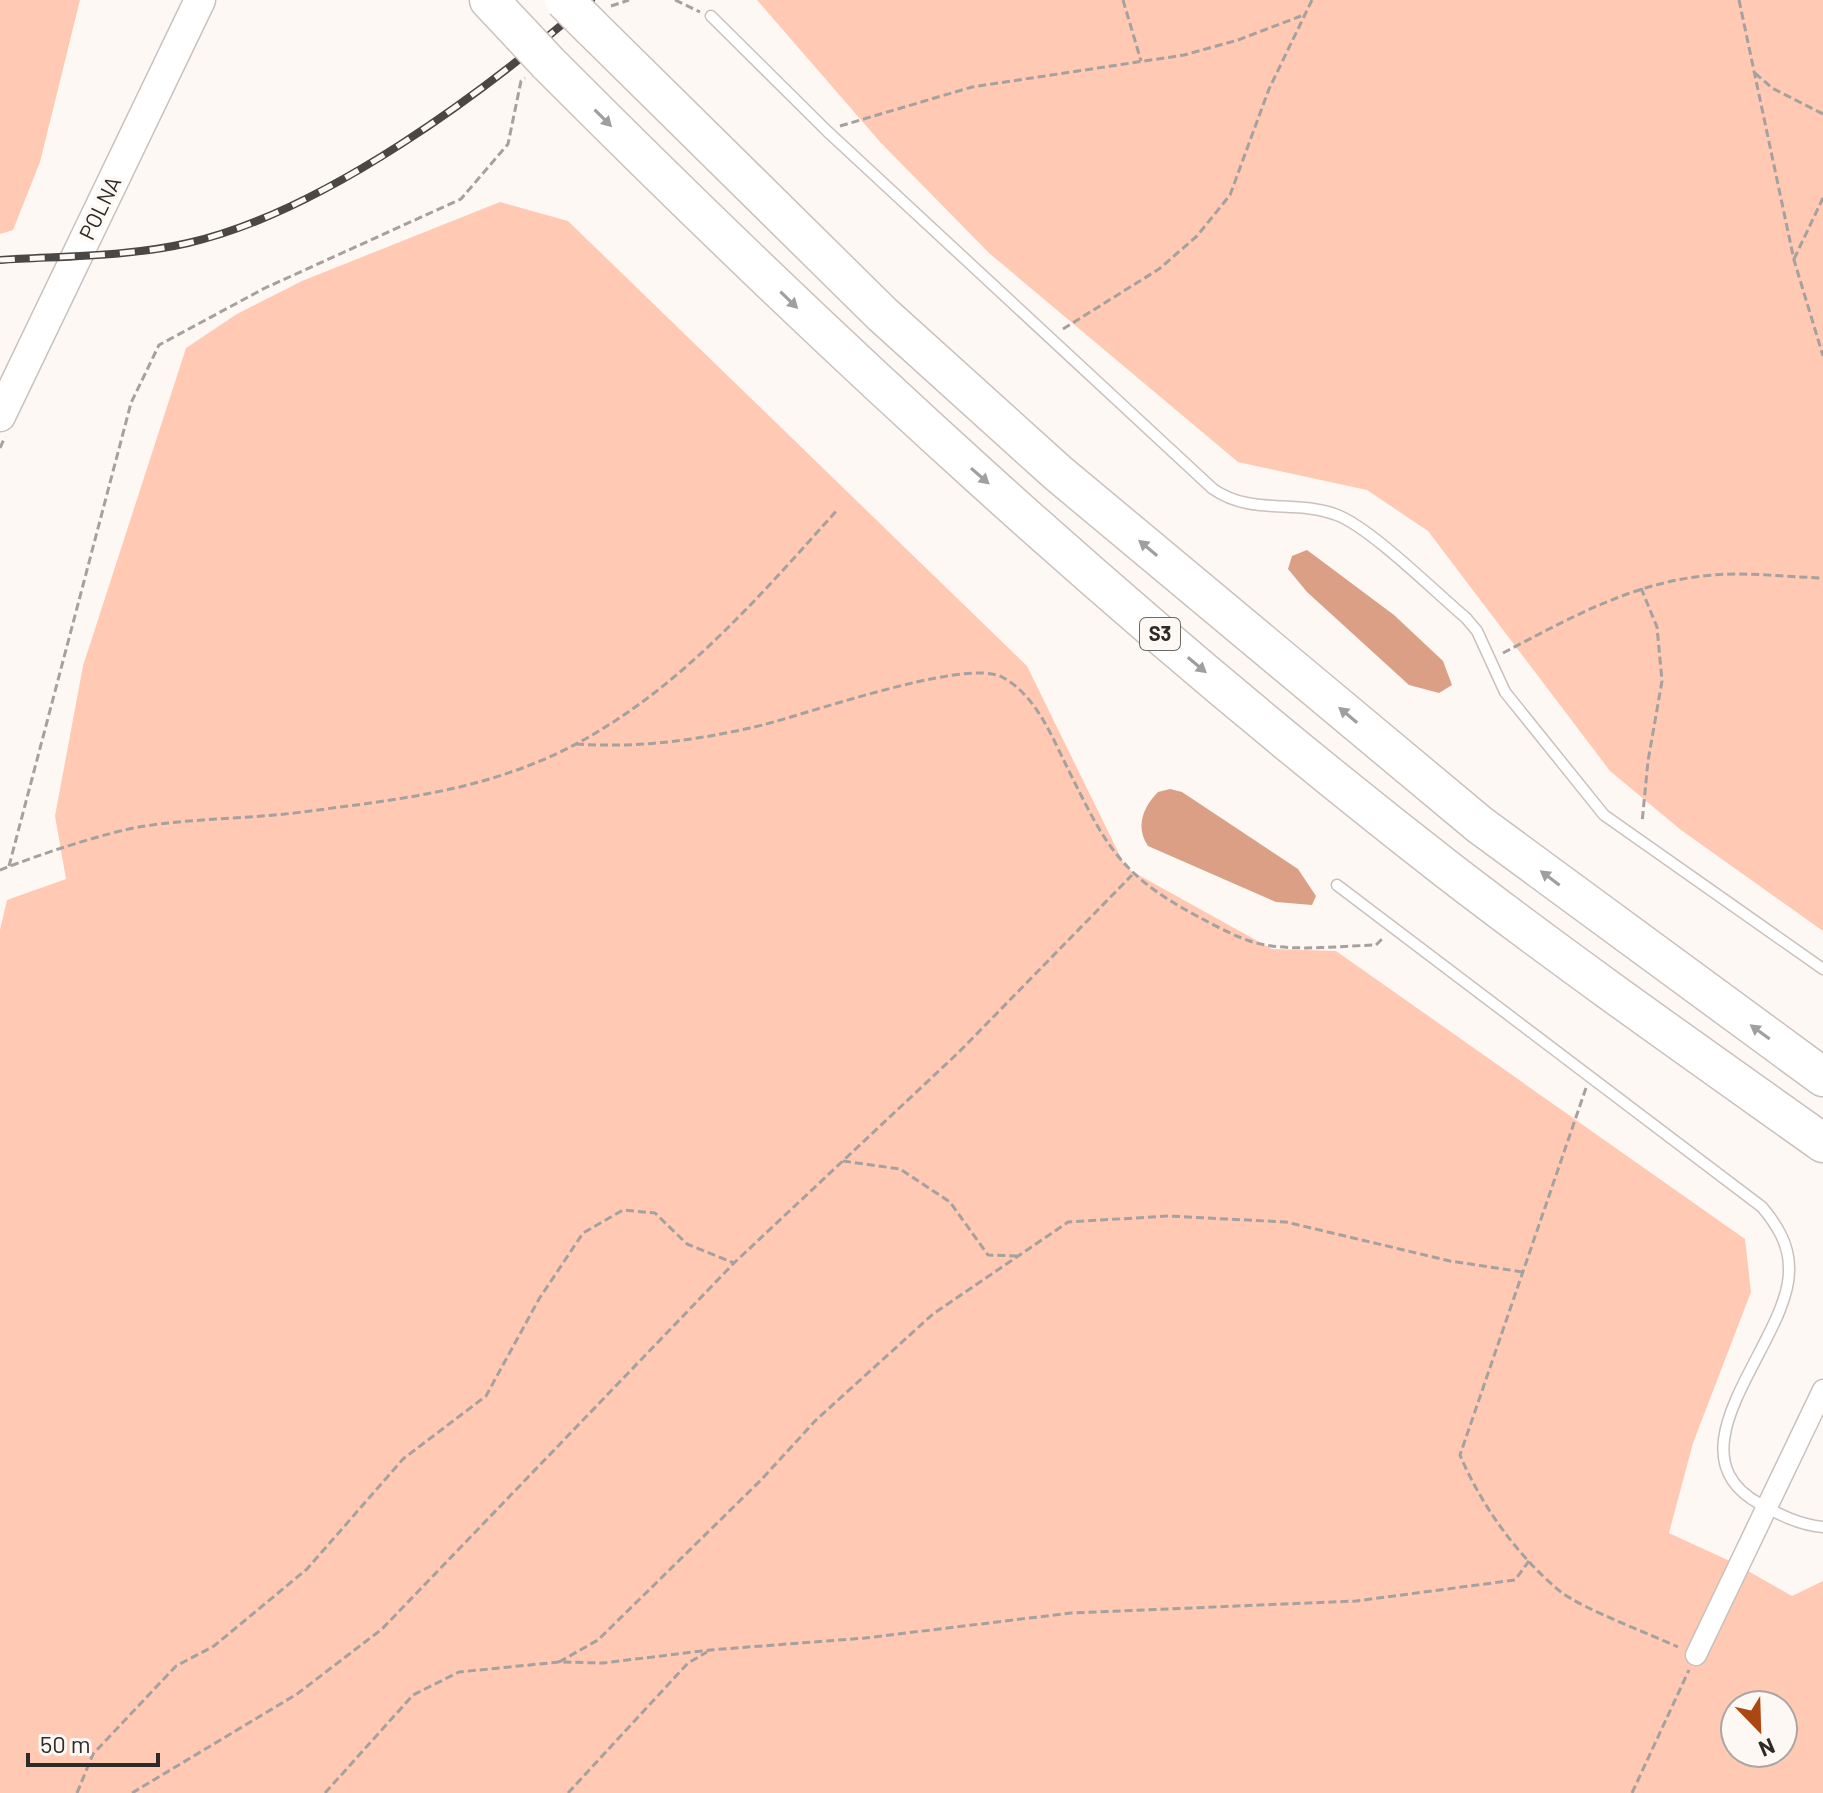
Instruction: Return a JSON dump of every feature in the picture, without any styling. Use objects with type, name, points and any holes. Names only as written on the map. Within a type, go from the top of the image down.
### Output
[{"type":"highway","name":"S3","points":[[489,0],[521,34],[540,67],[844,352],[1157,632],[1448,870],[1823,1143]]},
{"type":"highway","points":[[564,0],[598,20],[882,314],[1058,473],[1480,825],[1823,1077]]},
{"type":"street","name":"POLNA","points":[[0,416],[200,0]]},
{"type":"street","points":[[1696,1655],[1823,1390]]},
{"type":"lane","points":[[711,16],[827,131],[1213,489],[1231,501],[1249,506],[1318,510],[1336,515],[1357,527],[1466,618],[1477,631],[1505,692],[1604,815],[1823,969]]},
{"type":"lane","points":[[1337,885],[1762,1207],[1781,1233],[1789,1260],[1787,1291],[1725,1427],[1722,1444],[1730,1478],[1746,1496],[1796,1522],[1823,1527]]},
{"type":"path","points":[[598,20],[616,2],[629,0]]},
{"type":"path","points":[[675,0],[711,16]]},
{"type":"path","points":[[1123,0],[1141,61]]},
{"type":"path","points":[[1050,337],[1159,269],[1197,236],[1230,195],[1269,89],[1301,16],[1312,0]]},
{"type":"path","points":[[1739,0],[1794,260],[1823,356]]},
{"type":"path","points":[[827,131],[899,106],[972,87],[1211,48],[1301,16]]},
{"type":"path","points":[[9,866],[131,403],[159,345],[265,288],[461,199],[508,144],[521,81],[540,67]]},
{"type":"path","points":[[1753,71],[1772,88],[1823,114]]},
{"type":"path","points":[[1794,260],[1823,198]]},
{"type":"path","points":[[0,870],[143,826],[302,812],[455,787],[511,772],[576,744],[648,701],[723,631],[838,509]]},
{"type":"path","points":[[1490,659],[1578,613],[1641,588],[1716,575],[1823,578]]},
{"type":"path","points":[[1640,843],[1648,761],[1662,681],[1657,627],[1641,588]]},
{"type":"path","points":[[576,744],[626,747],[691,739],[753,728],[924,680],[973,674],[1000,676],[1023,693],[1046,724],[1100,831],[1132,875],[1188,911],[1256,943],[1288,947],[1376,945],[1394,928]]},
{"type":"path","points":[[132,1793],[297,1694],[382,1629],[734,1263],[959,1052],[1132,875]]},
{"type":"path","points":[[1590,1077],[1460,1455],[1473,1486],[1529,1561],[1563,1594],[1696,1655],[1632,1793]]},
{"type":"path","points":[[840,1162],[852,1160],[900,1169],[950,1202],[988,1255],[1020,1256]]},
{"type":"path","points":[[77,1793],[93,1754],[176,1666],[214,1646],[307,1569],[403,1459],[486,1396],[539,1299],[583,1233],[623,1210],[655,1213],[687,1244],[734,1263]]},
{"type":"path","points":[[559,1662],[598,1640],[761,1480],[816,1420],[933,1314],[1068,1222],[1168,1216],[1286,1222],[1450,1261],[1523,1272]]},
{"type":"path","points":[[325,1793],[413,1695],[459,1672],[559,1662],[603,1663],[710,1650],[865,1638],[1071,1613],[1371,1599],[1515,1580],[1529,1561]]},
{"type":"path","points":[[568,1793],[688,1663],[710,1650]]},
{"type":"shaded area","points":[[0,0],[80,0],[40,162],[13,230],[0,234]]},
{"type":"shaded area","points":[[757,0],[1823,0],[1823,931],[1681,830],[1610,771],[1428,531],[1367,490],[1238,462],[989,253],[881,143]]},
{"type":"shaded area","points":[[500,202],[568,221],[1027,666],[1126,868],[1272,949],[1336,951],[1745,1239],[1751,1292],[1693,1443],[1669,1533],[1734,1563],[1792,1596],[1823,1581],[1823,1793],[0,1793],[0,930],[7,900],[66,879],[55,816],[83,666],[186,348],[237,314],[302,281]]},
{"type":"shaded area","points":[[1307,550],[1394,615],[1443,661],[1452,685],[1439,693],[1409,685],[1307,592],[1288,569],[1292,556]]},
{"type":"shaded area","points":[[1170,789],[1182,792],[1298,869],[1316,896],[1312,905],[1276,902],[1148,846],[1142,832],[1142,818],[1158,792]]},
{"type":"railway","points":[[0,260],[165,248],[240,227],[294,205],[348,176],[453,109],[591,0]]}]
